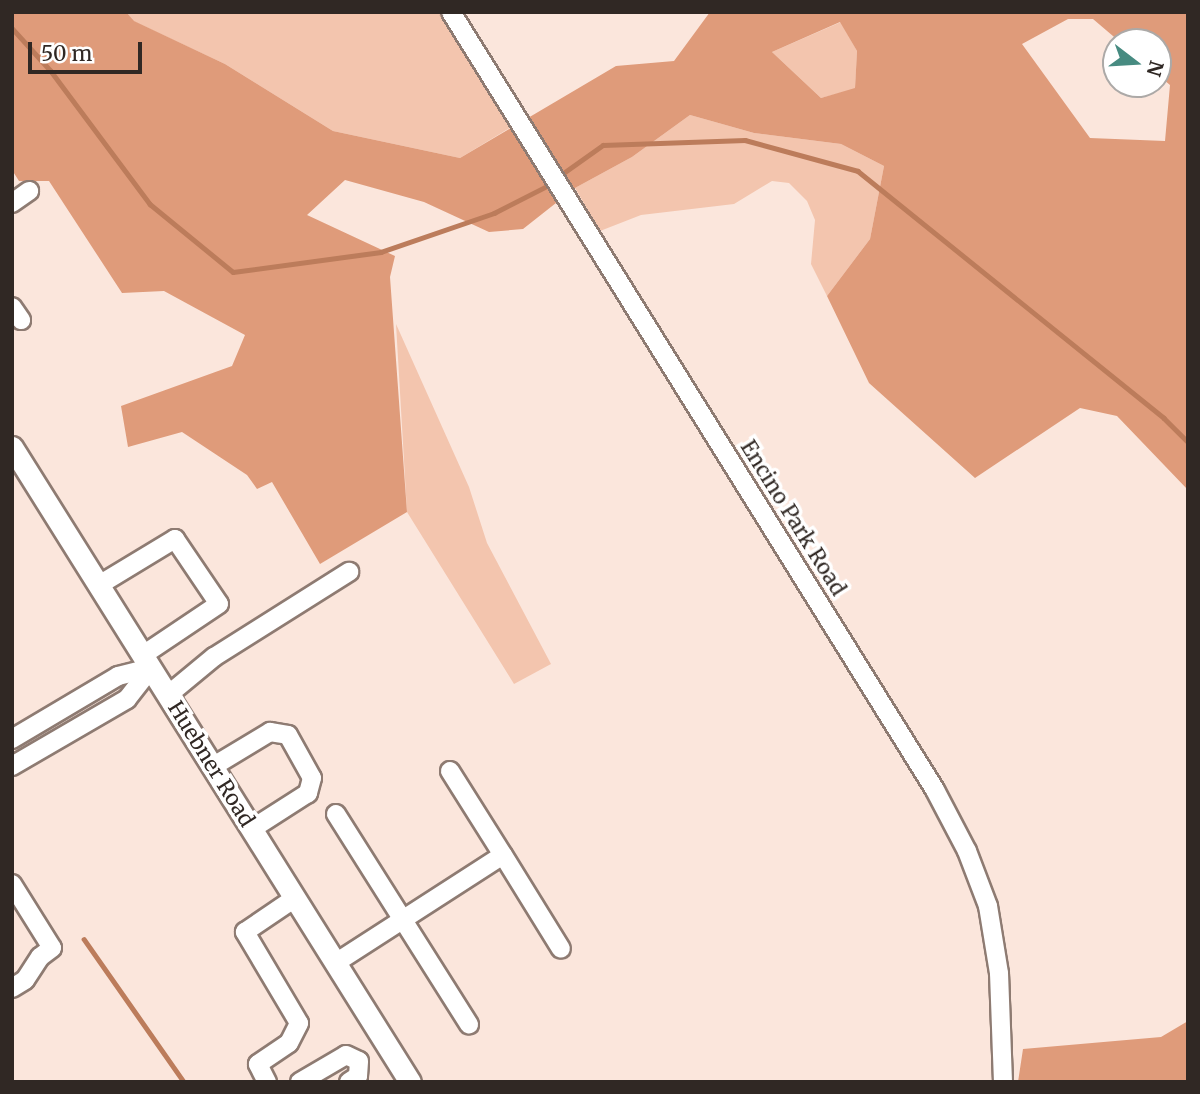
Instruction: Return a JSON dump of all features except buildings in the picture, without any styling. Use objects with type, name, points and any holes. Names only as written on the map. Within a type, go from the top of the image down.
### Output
[{"type":"main road","name":"Huebner Road","points":[[12,447],[410,1082]]},
{"type":"street","name":"Encino Park Road","points":[[451,12],[948,814],[988,906],[999,974],[1003,1082]]},
{"type":"street","points":[[12,203],[29,191]]},
{"type":"street","points":[[12,739],[147,661],[219,604],[175,538],[99,586]]},
{"type":"street","points":[[168,695],[214,657],[349,572]]},
{"type":"street","points":[[12,766],[127,699],[147,661]]},
{"type":"street","points":[[212,766],[270,732],[288,735],[312,778],[308,793],[252,829]]},
{"type":"street","points":[[450,771],[561,949]]},
{"type":"street","points":[[336,814],[469,1024]]},
{"type":"street","points":[[337,962],[503,855]]},
{"type":"street","points":[[12,884],[52,948],[40,957],[25,980],[12,988]]},
{"type":"street","points":[[267,1082],[258,1064],[289,1043],[299,1023],[244,932],[295,898]]},
{"type":"street","points":[[359,1061],[387,1045]]},
{"type":"street","points":[[300,1082],[346,1055],[359,1061]]},
{"type":"street","points":[[349,1082],[358,1076],[359,1061]]},
{"type":"shaded area","points":[[12,12],[126,12],[134,21],[225,64],[333,131],[460,158],[616,66],[674,61],[710,12],[1188,12],[1188,490],[1117,416],[1080,408],[975,478],[869,383],[827,296],[870,239],[884,166],[841,144],[754,133],[690,115],[632,157],[575,188],[523,229],[489,232],[424,202],[345,180],[307,215],[395,256],[390,277],[407,512],[320,564],[272,482],[257,489],[247,475],[182,432],[128,447],[121,406],[232,366],[245,335],[164,291],[122,293],[49,181],[19,181],[12,170]],"holes":[[[840,22],[857,51],[855,88],[821,98],[772,52]]]},
{"type":"shaded area","points":[[126,12],[440,12],[513,126],[460,158],[333,131],[225,64],[133,21]]},
{"type":"shaded area","points":[[841,22],[857,51],[855,89],[821,98],[772,52]]},
{"type":"shaded area","points":[[690,115],[754,133],[841,144],[884,166],[870,239],[827,296],[811,264],[815,220],[807,201],[789,183],[772,181],[734,204],[641,215],[600,231],[575,188],[632,157]]},
{"type":"shaded area","points":[[396,324],[469,487],[487,543],[551,664],[514,684],[407,512]]},
{"type":"shaded area","points":[[1188,1021],[1188,1082],[1018,1082],[1023,1049],[1161,1037]]},
{"type":"waterway","points":[[12,28],[51,71],[150,204],[233,272],[381,252],[494,213],[545,187]]},
{"type":"waterway","points":[[562,174],[603,145],[745,140],[858,171],[1164,418],[1188,442]]},
{"type":"waterway","points":[[84,939],[184,1082]]}]
